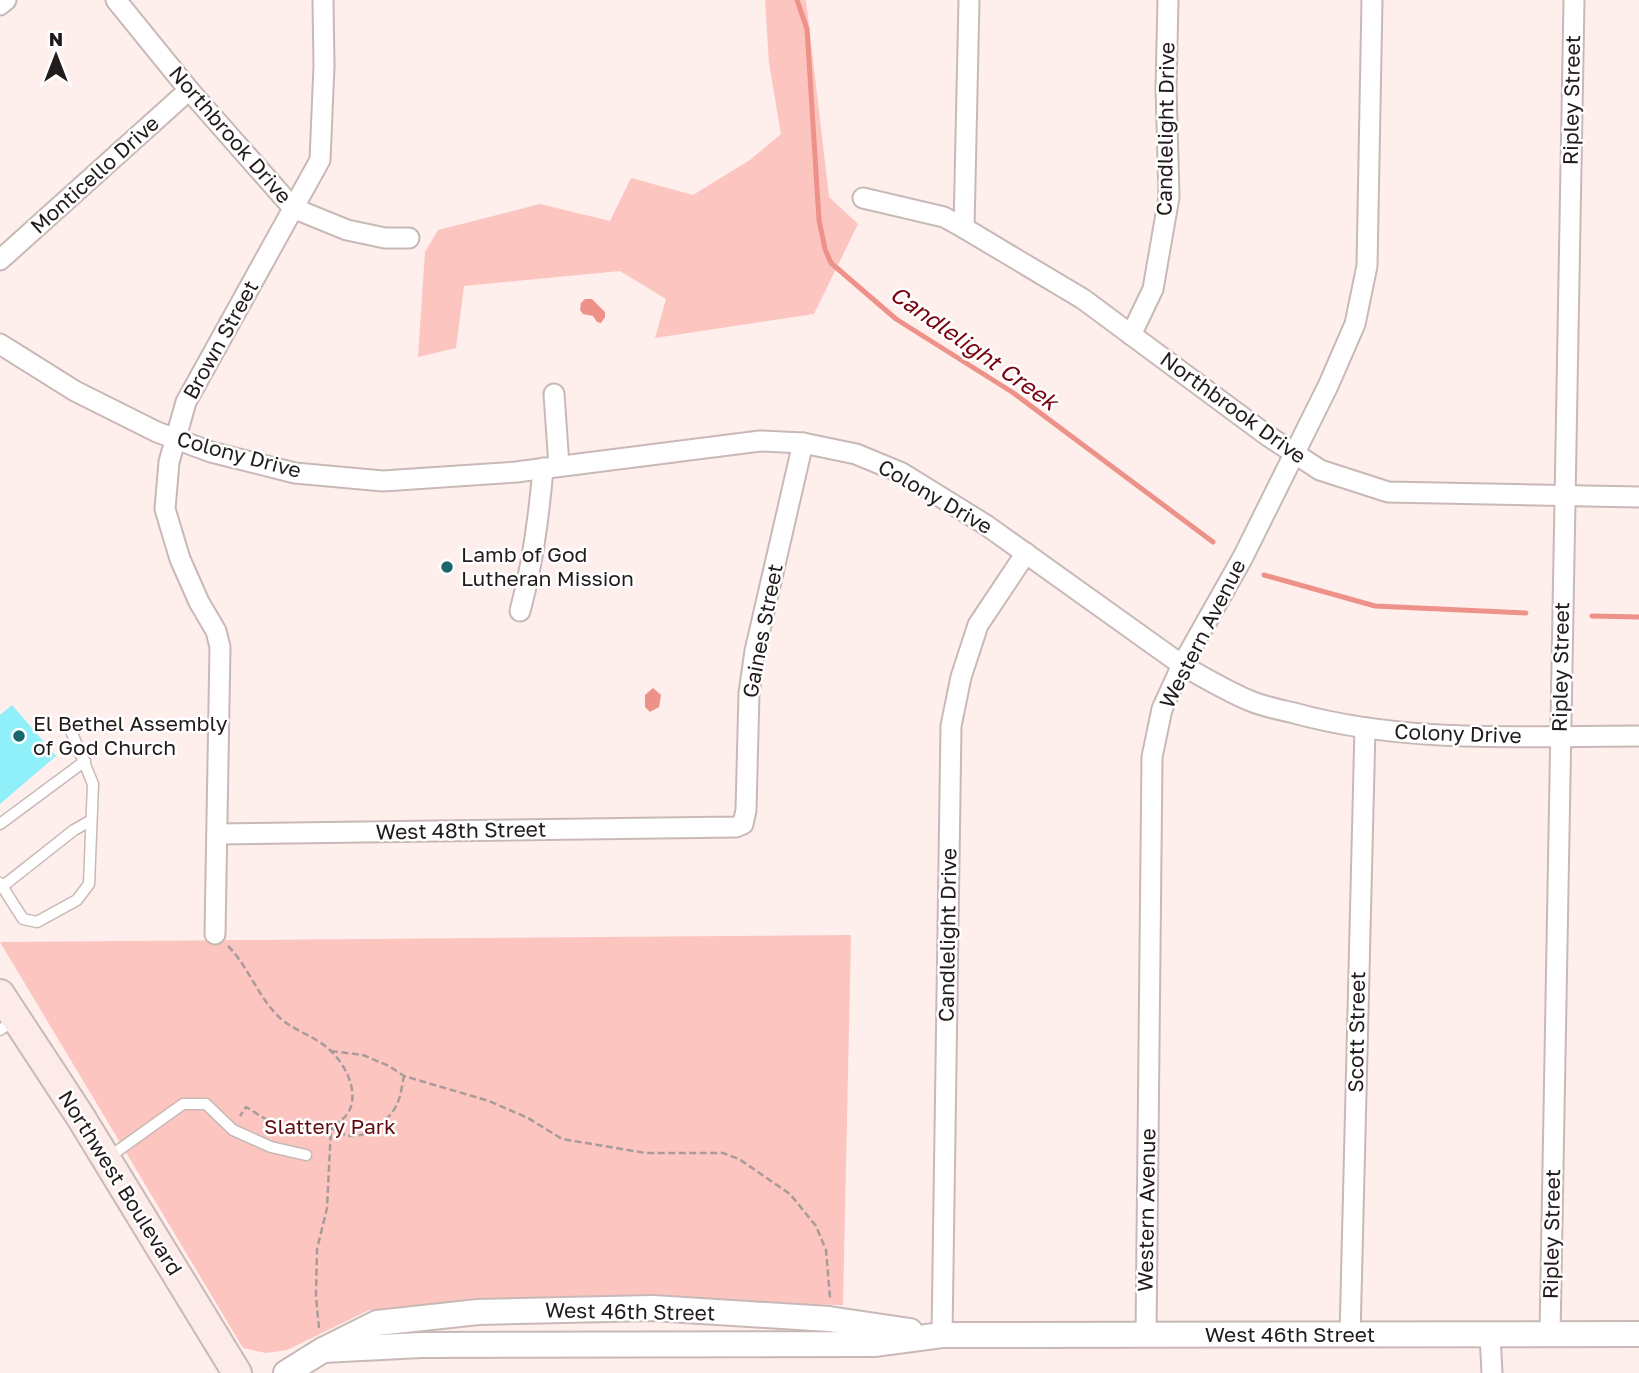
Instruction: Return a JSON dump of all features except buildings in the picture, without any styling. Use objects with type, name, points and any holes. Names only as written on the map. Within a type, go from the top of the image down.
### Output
[{"type":"main road","name":"Northwest Boulevard","points":[[0,994],[8,1024],[106,1159],[237,1373]]},
{"type":"street","points":[[0,5],[6,0]]},
{"type":"street","name":"Northbrook Drive","points":[[117,0],[189,90],[293,208],[346,230],[385,238],[409,238]]},
{"type":"street","name":"Brown Street","points":[[215,934],[220,647],[216,632],[199,603],[180,559],[165,509],[169,462],[186,402],[320,160],[324,66],[323,0]]},
{"type":"street","points":[[964,228],[969,0]]},
{"type":"street","name":"Candlelight Drive","points":[[1131,335],[1153,289],[1169,197],[1166,88],[1168,0]]},
{"type":"street","name":"Western Avenue","points":[[1146,1335],[1152,757],[1162,709],[1182,665],[1243,557],[1328,386],[1355,324],[1367,266],[1372,0]]},
{"type":"street","name":"Ripley Street","points":[[1550,1334],[1574,0]]},
{"type":"street","name":"Monticello Drive","points":[[0,260],[189,90]]},
{"type":"street","name":"Northbrook Drive","points":[[863,198],[944,217],[964,228],[1083,299],[1320,470],[1388,492],[1639,497]]},
{"type":"street","name":"Colony Drive","points":[[0,344],[75,391],[175,439],[211,452],[295,473],[383,481],[551,467],[760,441],[803,443],[856,454],[902,473],[986,525],[1182,665],[1254,702],[1312,718],[1387,733],[1639,736]]},
{"type":"street","points":[[520,611],[551,467],[554,394]]},
{"type":"street","name":"Gaines Street","points":[[705,828],[736,827],[743,824],[746,810],[749,693],[755,651],[803,443]]},
{"type":"street","name":"Candlelight Drive","points":[[942,1335],[951,726],[961,677],[978,625],[1026,553]]},
{"type":"street","name":"Scott Street","points":[[1350,1336],[1365,728]]},
{"type":"street","name":"West 48th Street","points":[[217,834],[705,828]]},
{"type":"street","name":"West 46th Street","points":[[286,1373],[323,1350],[377,1323],[478,1312],[653,1308],[829,1319],[942,1335]]},
{"type":"street","name":"West 46th Street","points":[[323,1350],[421,1345],[874,1344],[942,1335],[1639,1334]]},
{"type":"street","points":[[1490,1335],[1492,1373]]},
{"type":"lane","points":[[69,726],[93,784],[89,884],[77,900],[37,922],[23,919],[1,885],[90,821]]},
{"type":"lane","points":[[0,824],[85,761]]},
{"type":"lane","points":[[106,1159],[183,1104],[206,1104],[230,1127],[271,1147],[306,1155]]},
{"type":"path","points":[[215,934],[236,954],[251,980],[278,1016],[302,1034],[317,1040],[331,1051],[343,1067],[354,1092],[351,1111],[331,1128]]},
{"type":"path","points":[[331,1051],[363,1055],[404,1076],[489,1101],[528,1118],[562,1139],[646,1153],[723,1153],[739,1159],[790,1194],[816,1226],[825,1250],[831,1296],[829,1319]]},
{"type":"path","points":[[230,1127],[246,1107],[285,1125],[309,1129],[331,1128],[350,1136],[373,1129],[388,1117],[397,1106],[404,1076]]},
{"type":"path","points":[[323,1350],[316,1296],[317,1249],[327,1208],[331,1128]]},
{"type":"green space","points":[[765,0],[806,0],[829,197],[858,224],[814,314],[655,338],[666,299],[620,271],[464,286],[456,348],[418,357],[425,252],[438,230],[540,204],[610,221],[631,178],[693,195],[750,160],[781,134],[769,63]]},
{"type":"green space","name":"Slattery Park","points":[[851,935],[843,1305],[555,1300],[369,1310],[287,1350],[266,1353],[243,1348],[0,942]]},
{"type":"shaded area","points":[[585,299],[592,299],[605,312],[601,323],[580,310]]},
{"type":"shaded area","points":[[653,688],[661,695],[659,707],[650,712],[645,707],[645,695]]},
{"type":"waterway","name":"Candlelight Creek","points":[[797,0],[807,29],[819,220],[831,263],[896,319],[1012,392],[1213,542]]},
{"type":"waterway","name":"Candlelight Creek","points":[[1264,575],[1375,606],[1526,613]]},
{"type":"waterway","name":"Candlelight Creek","points":[[1592,616],[1639,617]]},
{"type":"place","name":"Lamb of God Lutheran Mission","points":[[447,567]]},
{"type":"place","name":"El Bethel Assembly of God Church","points":[[19,736]]}]
